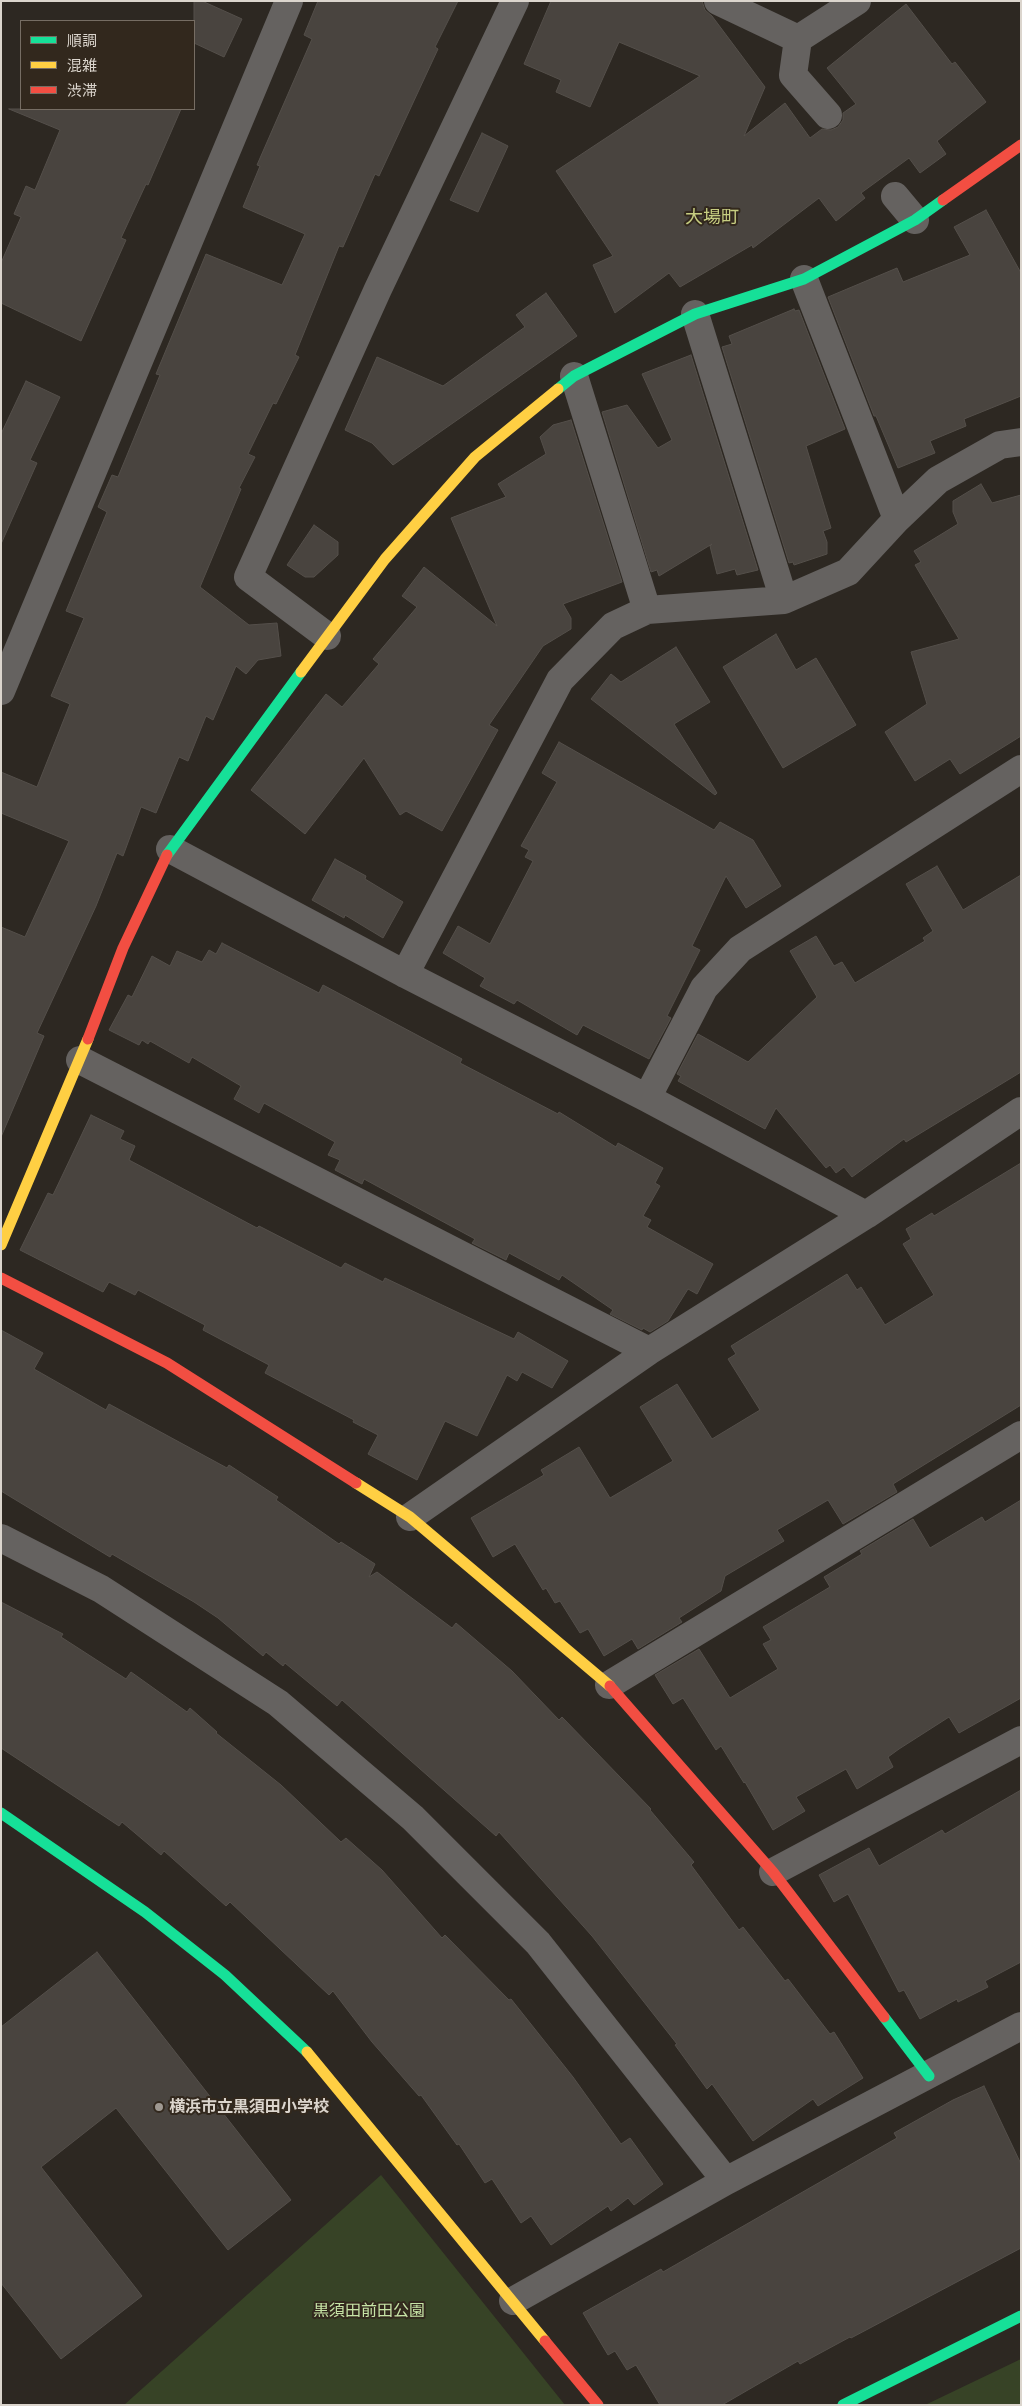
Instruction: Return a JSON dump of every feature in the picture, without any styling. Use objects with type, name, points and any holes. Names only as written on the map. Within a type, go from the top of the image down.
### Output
[{"type":"street","points":[[1,691],[289,1]]},
{"type":"street","points":[[328,636],[248,576],[378,289],[515,1]]},
{"type":"street","points":[[718,1],[798,39]]},
{"type":"street","points":[[828,115],[793,75],[798,39],[857,1]]},
{"type":"street","points":[[1,1245],[80,1060],[123,948],[170,849],[384,558],[475,457],[574,376],[695,314],[804,279],[915,220],[1021,145]]},
{"type":"street","points":[[895,196],[915,220]]},
{"type":"street","points":[[804,279],[897,519]]},
{"type":"street","points":[[695,314],[784,600]]},
{"type":"street","points":[[574,376],[647,610]]},
{"type":"street","points":[[404,974],[560,680],[613,626],[647,610],[784,600],[848,572],[897,519],[938,480],[1000,445],[1021,442]]},
{"type":"street","points":[[647,1098],[704,988],[740,948],[1021,769]]},
{"type":"street","points":[[170,849],[404,974],[647,1098],[866,1214]]},
{"type":"street","points":[[80,1060],[649,1351]]},
{"type":"street","points":[[410,1517],[649,1351],[866,1214],[1021,1111]]},
{"type":"street","points":[[1,1278],[167,1363],[410,1517],[609,1685],[773,1872],[929,2076]]},
{"type":"street","points":[[609,1685],[1021,1435]]},
{"type":"street","points":[[1,1538],[101,1589],[278,1703],[413,1818],[538,1943],[726,2181]]},
{"type":"street","points":[[773,1872],[1021,1740]]},
{"type":"street","points":[[1,1813],[145,1912],[225,1975],[304,2048],[598,2405]]},
{"type":"street","points":[[513,2301],[726,2181],[1021,2026]]},
{"type":"street","points":[[843,2405],[1021,2316]]},
{"type":"green space","name":"黒須田前田公園","points":[[381,2175],[565,2405],[124,2405]]},
{"type":"green space","points":[[1021,2359],[1021,2405],[925,2405]]},
{"type":"building","points":[[194,1],[202,1],[242,19],[224,57],[195,43]]},
{"type":"building","points":[[318,1],[458,1],[435,47],[438,49],[379,176],[375,174],[343,247],[339,246],[295,355],[299,357],[276,404],[273,403],[248,454],[255,457],[239,488],[241,489],[200,587],[249,625],[277,623],[281,656],[258,660],[246,674],[236,666],[213,720],[206,716],[188,761],[179,757],[156,813],[141,807],[123,856],[117,853],[96,906],[37,1033],[44,1036],[1,1137],[1,927],[25,937],[69,841],[1,813],[1,772],[37,787],[70,704],[51,696],[84,618],[66,611],[107,512],[98,507],[112,475],[118,477],[160,375],[156,374],[206,254],[282,285],[305,234],[243,207],[260,166],[257,165],[312,39],[304,35]]},
{"type":"building","points":[[551,1],[702,1],[705,10],[712,16],[765,87],[744,136],[785,103],[810,138],[822,129],[831,130],[838,127],[843,120],[843,113],[856,104],[827,68],[906,4],[952,64],[955,62],[986,102],[937,141],[946,154],[920,173],[909,158],[861,193],[865,198],[836,221],[819,198],[753,248],[752,245],[680,287],[669,273],[615,313],[593,265],[613,256],[556,171],[700,76],[619,42],[590,107],[556,92],[561,80],[524,64]]},
{"type":"building","points":[[9,109],[181,110],[148,185],[146,184],[121,238],[126,240],[81,341],[1,303],[1,263],[21,217],[14,214],[26,186],[35,190],[60,130]]},
{"type":"building","points":[[482,133],[508,146],[478,212],[450,200]]},
{"type":"building","points":[[986,210],[1021,273],[1021,396],[964,419],[966,426],[930,441],[935,453],[898,468],[876,416],[874,416],[828,297],[897,268],[903,282],[970,255],[954,227]]},
{"type":"building","points":[[546,293],[577,336],[393,465],[372,443],[345,430],[377,357],[443,386],[525,327],[516,315]]},
{"type":"building","points":[[794,309],[795,311],[799,310],[845,429],[806,446],[831,528],[823,531],[827,542],[827,554],[794,565],[793,562],[789,563],[722,347],[732,344],[729,336]]},
{"type":"building","points":[[691,355],[758,570],[737,575],[735,569],[717,574],[710,546],[712,544],[659,576],[657,570],[651,572],[602,412],[627,405],[658,448],[672,440],[642,374]]},
{"type":"building","points":[[26,381],[60,397],[30,460],[37,463],[1,544],[1,434]]},
{"type":"building","points":[[571,420],[622,582],[563,604],[571,618],[571,629],[543,646],[489,725],[498,730],[442,831],[406,811],[400,815],[364,758],[305,834],[251,790],[326,694],[342,707],[379,664],[373,659],[417,607],[402,596],[424,567],[497,626],[451,518],[506,497],[498,484],[546,454],[540,437],[553,425]]},
{"type":"building","points":[[981,484],[992,503],[1021,495],[1021,736],[960,774],[950,759],[915,781],[885,732],[927,704],[911,652],[959,639],[915,565],[921,562],[914,551],[958,524],[953,512],[953,501]]},
{"type":"building","points":[[314,525],[338,542],[338,555],[314,577],[305,577],[287,565]]},
{"type":"building","points":[[776,634],[796,670],[816,658],[856,725],[783,768],[723,667]]},
{"type":"building","points":[[676,647],[710,702],[674,724],[717,793],[715,795],[591,699],[611,674],[621,682]]},
{"type":"building","points":[[559,742],[714,830],[720,822],[753,840],[781,886],[746,908],[726,876],[692,946],[700,950],[667,1016],[671,1018],[649,1059],[583,1025],[577,1035],[517,1000],[514,1004],[480,986],[485,978],[443,953],[458,926],[490,944],[533,861],[525,857],[529,850],[521,846],[557,782],[542,773]]},
{"type":"building","points":[[335,859],[366,876],[365,879],[403,902],[383,938],[345,915],[344,918],[312,900]]},
{"type":"building","points":[[937,866],[963,910],[1021,875],[1021,1072],[906,1142],[904,1139],[852,1177],[844,1167],[836,1173],[830,1165],[826,1168],[776,1108],[765,1129],[678,1081],[681,1076],[677,1074],[698,1034],[748,1062],[817,997],[790,951],[816,936],[834,966],[842,962],[855,983],[925,941],[923,938],[933,931],[906,884]]},
{"type":"building","points":[[222,943],[319,993],[323,985],[462,1059],[460,1063],[558,1114],[559,1112],[616,1147],[618,1143],[663,1168],[655,1183],[660,1186],[643,1216],[651,1220],[647,1227],[713,1264],[697,1294],[688,1289],[668,1321],[650,1332],[643,1328],[642,1330],[610,1314],[613,1310],[562,1275],[559,1280],[509,1253],[506,1260],[472,1243],[475,1239],[364,1179],[362,1184],[335,1170],[340,1160],[328,1155],[335,1142],[264,1103],[259,1113],[234,1099],[241,1086],[192,1057],[189,1063],[150,1041],[148,1044],[142,1040],[139,1045],[109,1030],[128,995],[132,997],[152,956],[170,966],[177,951],[202,962],[209,950],[216,954]]},
{"type":"building","points":[[91,1115],[124,1131],[120,1139],[135,1146],[129,1160],[257,1228],[259,1226],[341,1268],[345,1263],[383,1282],[385,1278],[514,1339],[518,1332],[568,1361],[552,1388],[522,1372],[517,1381],[507,1375],[477,1436],[445,1421],[417,1480],[368,1454],[378,1435],[353,1422],[354,1420],[265,1373],[269,1365],[203,1330],[205,1325],[138,1290],[135,1295],[109,1282],[103,1292],[20,1250],[48,1193],[53,1195]]},
{"type":"building","points":[[1021,1163],[1021,1405],[893,1484],[897,1492],[843,1524],[828,1500],[777,1530],[784,1541],[725,1576],[721,1591],[679,1618],[682,1622],[638,1649],[632,1639],[604,1656],[588,1629],[580,1633],[560,1601],[555,1603],[546,1588],[543,1590],[515,1544],[493,1557],[471,1518],[544,1475],[541,1470],[579,1447],[610,1498],[673,1461],[640,1407],[677,1384],[712,1439],[760,1410],[728,1359],[736,1354],[731,1346],[847,1274],[857,1290],[861,1287],[885,1325],[934,1295],[903,1244],[911,1239],[906,1229],[932,1213],[934,1216]]},
{"type":"building","points":[[1,1330],[43,1353],[34,1369],[106,1410],[109,1404],[227,1468],[229,1465],[278,1497],[276,1500],[339,1544],[341,1542],[375,1564],[369,1577],[377,1572],[452,1628],[456,1623],[512,1671],[559,1720],[562,1717],[651,1809],[694,1862],[691,1865],[739,1930],[743,1927],[785,1981],[788,1979],[830,2034],[834,2032],[863,2078],[818,2106],[813,2099],[753,2141],[712,2084],[707,2089],[675,2045],[677,2044],[592,1936],[499,1832],[496,1836],[342,1700],[337,1706],[285,1663],[283,1666],[266,1652],[263,1656],[218,1618],[194,1602],[112,1554],[110,1557],[1,1491]]},
{"type":"building","points":[[1021,1500],[1021,1698],[959,1733],[949,1717],[888,1757],[893,1767],[857,1789],[846,1769],[796,1797],[805,1811],[773,1830],[721,1746],[716,1750],[683,1698],[673,1704],[655,1675],[699,1649],[730,1698],[778,1669],[763,1644],[771,1640],[763,1627],[830,1587],[824,1577],[862,1554],[860,1551],[913,1519],[930,1548],[982,1517],[985,1522]]},
{"type":"building","points":[[1,1602],[63,1634],[61,1637],[126,1679],[131,1672],[187,1712],[190,1708],[216,1733],[281,1785],[341,1842],[346,1838],[382,1870],[442,1938],[445,1935],[509,2000],[511,1999],[573,2077],[621,2144],[630,2138],[663,2184],[634,2205],[628,2198],[611,2211],[608,2206],[551,2245],[531,2216],[521,2223],[492,2179],[485,2183],[459,2144],[457,2145],[421,2095],[419,2096],[372,2042],[333,1991],[329,1995],[230,1902],[226,1906],[164,1851],[161,1855],[122,1822],[119,1826],[1,1748]]},
{"type":"building","points":[[1021,1790],[1021,1962],[985,1981],[988,1987],[958,2002],[957,1999],[920,2019],[904,1990],[899,1992],[848,1894],[834,1902],[819,1875],[869,1848],[879,1866],[942,1830],[945,1834]]},
{"type":"building","points":[[97,1952],[291,2200],[228,2250],[116,2108],[41,2167],[142,2296],[61,2359],[1,2283],[1,2027]]},
{"type":"building","points":[[984,2086],[1021,2164],[1021,2248],[800,2364],[798,2361],[722,2405],[660,2405],[636,2365],[627,2370],[615,2351],[608,2355],[583,2313],[661,2269],[663,2272],[897,2138],[894,2133],[953,2100]]},
{"type":"traffic: fast","points":[[558,389],[574,376],[695,314],[804,279],[915,220],[943,200]]},
{"type":"traffic: fast","points":[[167,855],[301,672]]},
{"type":"traffic: fast","points":[[1,1813],[145,1912],[225,1975],[307,2052]]},
{"type":"traffic: fast","points":[[884,2017],[929,2076]]},
{"type":"traffic: fast","points":[[843,2405],[1021,2316]]},
{"type":"traffic: slow","points":[[301,672],[385,559],[475,457],[558,389]]},
{"type":"traffic: slow","points":[[1,1245],[88,1039]]},
{"type":"traffic: slow","points":[[356,1483],[410,1517],[610,1686]]},
{"type":"traffic: slow","points":[[307,2052],[545,2341]]},
{"type":"traffic: jam","points":[[943,200],[1021,145]]},
{"type":"traffic: jam","points":[[88,1039],[123,948],[167,855]]},
{"type":"traffic: jam","points":[[1,1278],[167,1363],[356,1483]]},
{"type":"traffic: jam","points":[[610,1686],[773,1872],[884,2017]]},
{"type":"traffic: jam","points":[[545,2341],[598,2405]]},
{"type":"place","name":"横浜市立黒須田小学校","points":[[159,2107]]},
{"type":"district","name":"大場町","points":[[712,217]]}]
